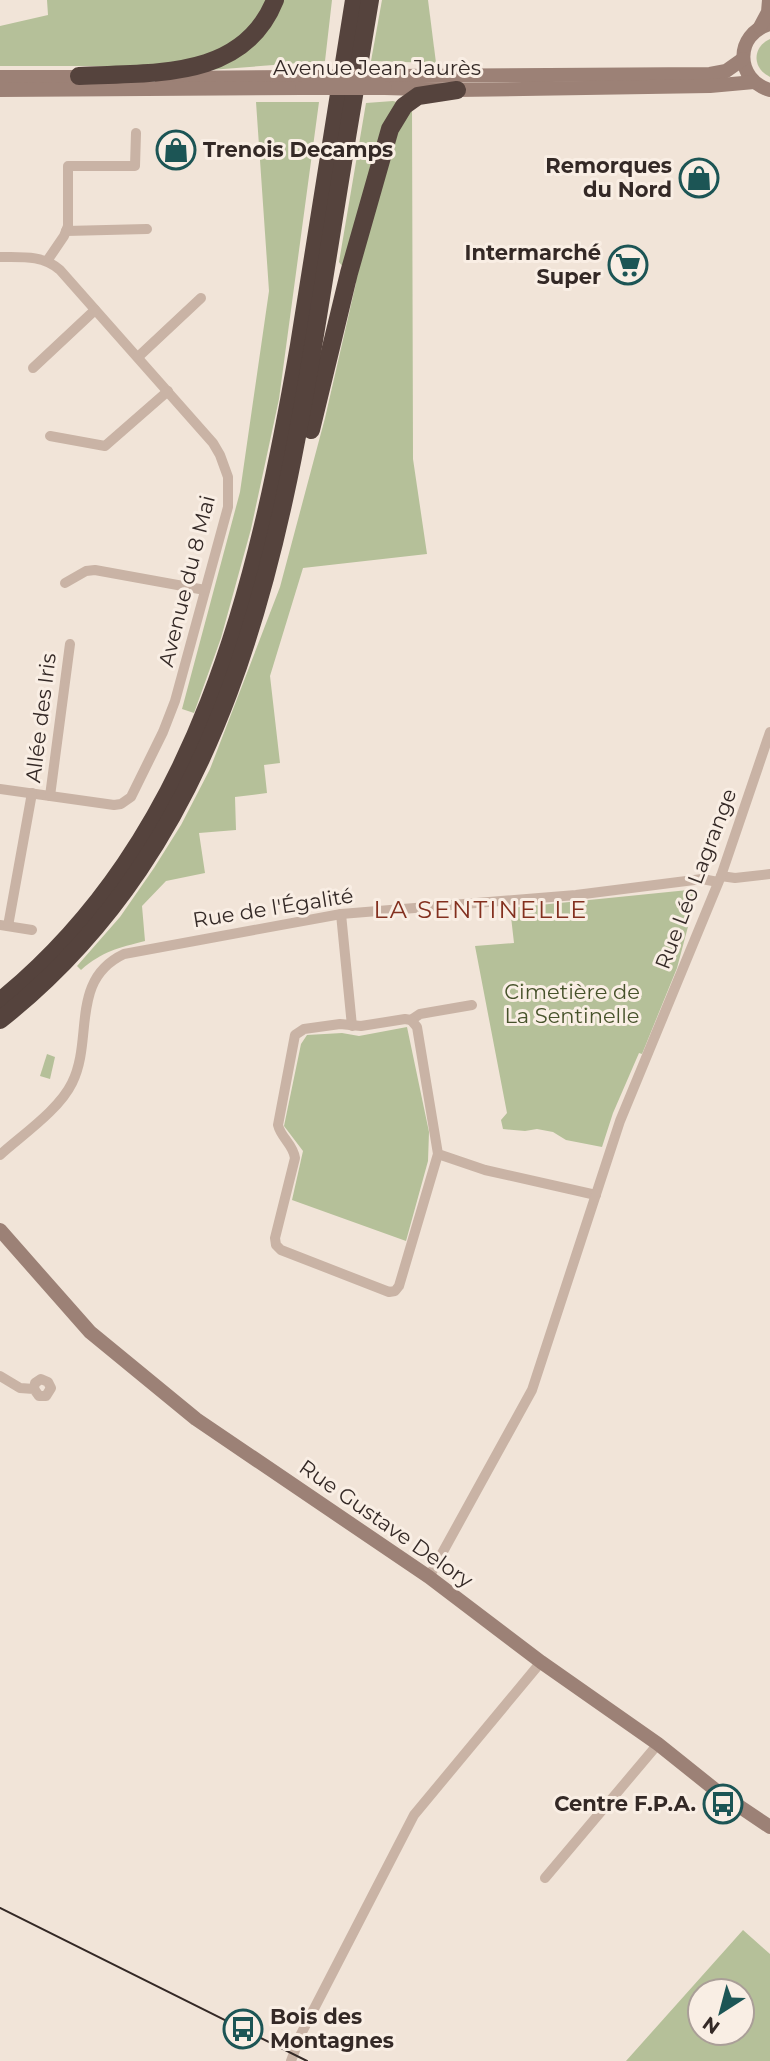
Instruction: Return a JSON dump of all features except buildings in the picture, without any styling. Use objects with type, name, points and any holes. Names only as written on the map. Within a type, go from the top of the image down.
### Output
[{"type":"highway","points":[[79,76],[194,68],[216,61],[231,54],[251,38],[266,20],[275,0]]},
{"type":"highway","points":[[341,78],[338,54],[345,0]]},
{"type":"highway","points":[[0,1001],[67,939],[127,863],[174,780],[220,673],[246,596],[277,469],[354,0]]},
{"type":"highway","points":[[0,1020],[57,971],[101,922],[147,860],[174,814],[206,749],[237,674],[258,609],[282,515],[304,407],[370,0]]},
{"type":"highway","points":[[282,515],[299,479],[346,284],[390,129],[404,106],[418,96],[457,90]]},
{"type":"main road","points":[[769,0],[765,26],[746,42],[743,60],[747,73],[754,82],[770,90]]},
{"type":"main road","name":"Avenue Jean Jaurès","points":[[0,90],[710,74],[726,71],[743,60]]},
{"type":"main road","name":"Avenue Jean Jaurès","points":[[0,76],[303,82]]},
{"type":"main road","name":"Avenue Jean Jaurès","points":[[386,82],[457,90],[710,86],[754,82]]},
{"type":"main road","name":"Rue Gustave Delory","points":[[0,1230],[97,1339],[195,1419],[429,1577],[541,1662],[770,1827]]},
{"type":"street","points":[[0,257],[33,257],[47,261],[66,231],[68,166],[135,166],[136,133]]},
{"type":"street","points":[[66,231],[147,229]]},
{"type":"street","name":"Avenue du 8 Mai","points":[[0,789],[114,805],[125,802],[133,793],[175,701],[228,507],[228,477],[214,443],[96,310],[60,271],[47,261]]},
{"type":"street","points":[[138,357],[201,298]]},
{"type":"street","points":[[33,368],[96,310]]},
{"type":"street","points":[[50,436],[105,446],[167,391]]},
{"type":"street","points":[[65,583],[86,571],[94,570],[205,590]]},
{"type":"street","name":"Allée des Iris","points":[[50,796],[70,644]]},
{"type":"street","name":"Rue Léo Lagrange","points":[[429,1577],[532,1390],[624,1112],[719,879],[770,732]]},
{"type":"street","points":[[32,793],[4,926],[32,930]]},
{"type":"street","name":"Rue de l'Égalité","points":[[0,1155],[59,1102],[71,1086],[78,1068],[90,992],[98,976],[114,959],[134,951],[341,914],[576,895],[770,874]]},
{"type":"street","points":[[341,914],[352,1026]]},
{"type":"street","points":[[411,1020],[420,1014],[472,1005]]},
{"type":"street","points":[[405,1019],[411,1020],[417,1027],[438,1154],[399,1286],[395,1291],[389,1292],[283,1251],[277,1247],[275,1238],[295,1158],[278,1125],[294,1038],[304,1029],[340,1024],[352,1026],[405,1019]]},
{"type":"street","points":[[438,1154],[479,1168],[596,1195]]},
{"type":"street","points":[[0,1376],[20,1388],[34,1389]]},
{"type":"street","points":[[291,2061],[300,2038],[411,1821],[541,1662]]},
{"type":"street","points":[[545,1878],[658,1744]]},
{"type":"green space","points":[[47,0],[332,0],[325,61],[210,70],[196,59],[153,66],[0,66],[0,26],[48,15]]},
{"type":"green space","points":[[382,0],[428,0],[436,63],[371,61]]},
{"type":"green space","points":[[770,39],[770,77],[760,68],[756,58],[760,47]]},
{"type":"green space","points":[[393,101],[412,106],[413,459],[427,554],[303,568],[270,676],[280,763],[264,765],[267,793],[235,797],[236,830],[199,833],[205,873],[166,881],[142,906],[145,941],[111,951],[96,958],[81,970],[77,966],[120,917],[181,825],[210,769],[280,587],[325,418],[356,283],[339,262],[366,103]]},
{"type":"green space","points":[[256,102],[319,102],[279,399],[251,529],[221,638],[194,713],[182,709],[240,492],[269,291]]},
{"type":"green space","name":"Cimetière de La Sentinelle","points":[[698,889],[677,968],[642,1054],[639,1053],[613,1113],[602,1147],[566,1140],[553,1132],[537,1129],[503,1129],[501,1120],[507,1113],[475,946],[514,943],[510,908]]},
{"type":"green space","points":[[407,1027],[429,1132],[428,1161],[406,1241],[292,1200],[303,1151],[284,1126],[301,1044],[307,1035],[342,1033],[359,1036]]},
{"type":"green space","points":[[47,1054],[55,1057],[50,1079],[40,1076]]},
{"type":"green space","points":[[743,1930],[770,1954],[770,2061],[626,2061],[686,1994],[686,2047],[756,2047],[756,1977],[701,1977]]},
{"type":"tram line","points":[[0,1908],[307,2061]]},
{"type":"place","name":"Trenois Decamps","points":[[176,150]]},
{"type":"place","name":"Remorques du Nord","points":[[699,178]]},
{"type":"place","name":"Intermarché Super","points":[[628,265]]},
{"type":"place","name":"Centre F.P.A.","points":[[723,1804]]},
{"type":"place","name":"Bois des Montagnes","points":[[243,2029]]},
{"type":"district","name":"LA SENTINELLE","points":[[481,910]]}]
